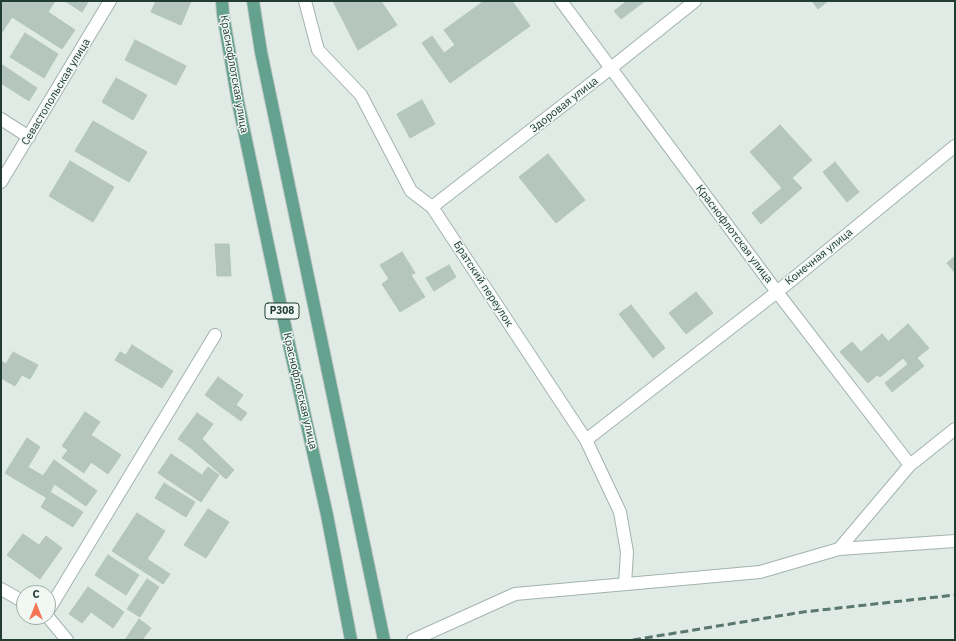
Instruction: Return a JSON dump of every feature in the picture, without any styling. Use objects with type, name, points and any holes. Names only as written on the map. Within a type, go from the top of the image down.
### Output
[{"type":"main road","name":"Краснофлотская улица","points":[[222,1],[238,102],[287,335],[328,515],[346,620],[351,640]]},
{"type":"main road","name":"p308","points":[[253,1],[261,52],[384,640]]},
{"type":"street","name":"Севастопольская улица","points":[[1,182],[110,1]]},
{"type":"street","name":"Братский переулок","points":[[305,1],[318,50],[361,95],[411,191],[432,207],[586,440],[620,512],[627,552],[626,584]]},
{"type":"street","name":"Краснофлотская улица","points":[[561,1],[777,292],[910,465]]},
{"type":"street","name":"Здоровая улица","points":[[432,207],[695,1]]},
{"type":"street","points":[[1,119],[29,137]]},
{"type":"street","name":"Конечная улица","points":[[586,440],[777,292],[955,146]]},
{"type":"street","points":[[56,598],[215,335]]},
{"type":"street","points":[[839,549],[910,465],[955,429]]},
{"type":"street","points":[[413,640],[515,594],[760,572],[839,549],[955,541]]},
{"type":"street","points":[[1,589],[16,597]]},
{"type":"street","points":[[55,625],[67,640]]},
{"type":"building","points":[[1,1],[55,1],[48,12],[75,30],[62,49],[12,17],[1,34]]},
{"type":"building","points":[[65,1],[86,1],[88,2],[82,12]]},
{"type":"building","points":[[156,1],[191,1],[181,25],[151,12]]},
{"type":"building","points":[[333,1],[381,1],[397,25],[358,50]]},
{"type":"building","points":[[484,1],[512,1],[530,26],[450,83],[422,43],[432,36],[444,53],[455,45],[444,30]]},
{"type":"building","points":[[627,1],[645,1],[621,19],[614,11]]},
{"type":"building","points":[[812,1],[828,1],[818,9]]},
{"type":"building","points":[[25,33],[58,54],[44,78],[10,57]]},
{"type":"building","points":[[135,40],[186,66],[176,85],[125,60]]},
{"type":"building","points":[[1,64],[37,88],[29,101],[1,83]]},
{"type":"building","points":[[116,78],[147,95],[133,120],[102,102]]},
{"type":"building","points":[[422,100],[435,124],[410,138],[397,114]]},
{"type":"building","points":[[93,121],[147,152],[129,182],[75,151]]},
{"type":"building","points":[[780,125],[812,160],[792,178],[802,188],[761,224],[752,213],[782,188],[750,152]]},
{"type":"building","points":[[548,154],[585,200],[556,223],[519,177]]},
{"type":"building","points":[[70,161],[114,187],[93,222],[49,196]]},
{"type":"building","points":[[835,162],[859,192],[847,202],[823,172]]},
{"type":"building","points":[[215,244],[229,244],[231,276],[217,276]]},
{"type":"building","points":[[402,252],[415,273],[411,275],[425,297],[400,312],[382,284],[389,279],[380,265]]},
{"type":"building","points":[[955,256],[955,273],[947,263]]},
{"type":"building","points":[[449,265],[456,277],[434,291],[426,278]]},
{"type":"building","points":[[696,292],[713,313],[686,334],[669,313]]},
{"type":"building","points":[[631,305],[665,348],[653,358],[619,314]]},
{"type":"building","points":[[908,324],[929,348],[917,358],[924,366],[892,392],[885,383],[908,364],[889,341]]},
{"type":"building","points":[[882,334],[903,358],[880,377],[877,375],[868,383],[840,352],[852,342],[861,352]]},
{"type":"building","points":[[132,345],[173,371],[162,388],[115,360],[120,352],[126,355]]},
{"type":"building","points":[[13,352],[38,365],[30,379],[22,375],[15,386],[1,378],[1,361],[6,364]]},
{"type":"building","points":[[218,377],[243,395],[236,405],[247,413],[241,421],[205,395]]},
{"type":"building","points":[[85,412],[100,422],[91,435],[121,455],[108,474],[91,462],[84,473],[62,458],[68,450],[62,446]]},
{"type":"building","points":[[197,413],[213,424],[202,439],[234,470],[226,479],[192,449],[178,439]]},
{"type":"building","points":[[27,438],[40,447],[28,467],[55,483],[47,498],[5,473]]},
{"type":"building","points":[[171,454],[202,475],[208,467],[219,475],[201,502],[158,473]]},
{"type":"building","points":[[54,460],[97,491],[86,506],[43,476]]},
{"type":"building","points":[[164,483],[195,502],[186,517],[155,498]]},
{"type":"building","points":[[50,492],[83,512],[73,527],[41,507]]},
{"type":"building","points":[[208,509],[229,522],[206,558],[184,545]]},
{"type":"building","points":[[137,513],[165,531],[147,559],[170,574],[163,584],[112,551]]},
{"type":"building","points":[[23,534],[39,545],[46,536],[62,548],[40,579],[7,555]]},
{"type":"building","points":[[108,555],[139,575],[126,595],[95,575]]},
{"type":"building","points":[[147,579],[159,587],[140,617],[127,609]]},
{"type":"building","points":[[88,587],[124,612],[113,628],[91,612],[82,623],[69,614]]},
{"type":"building","points":[[139,619],[151,628],[142,640],[125,640]]},
{"type":"railway","points":[[633,640],[803,612],[955,595]]}]
